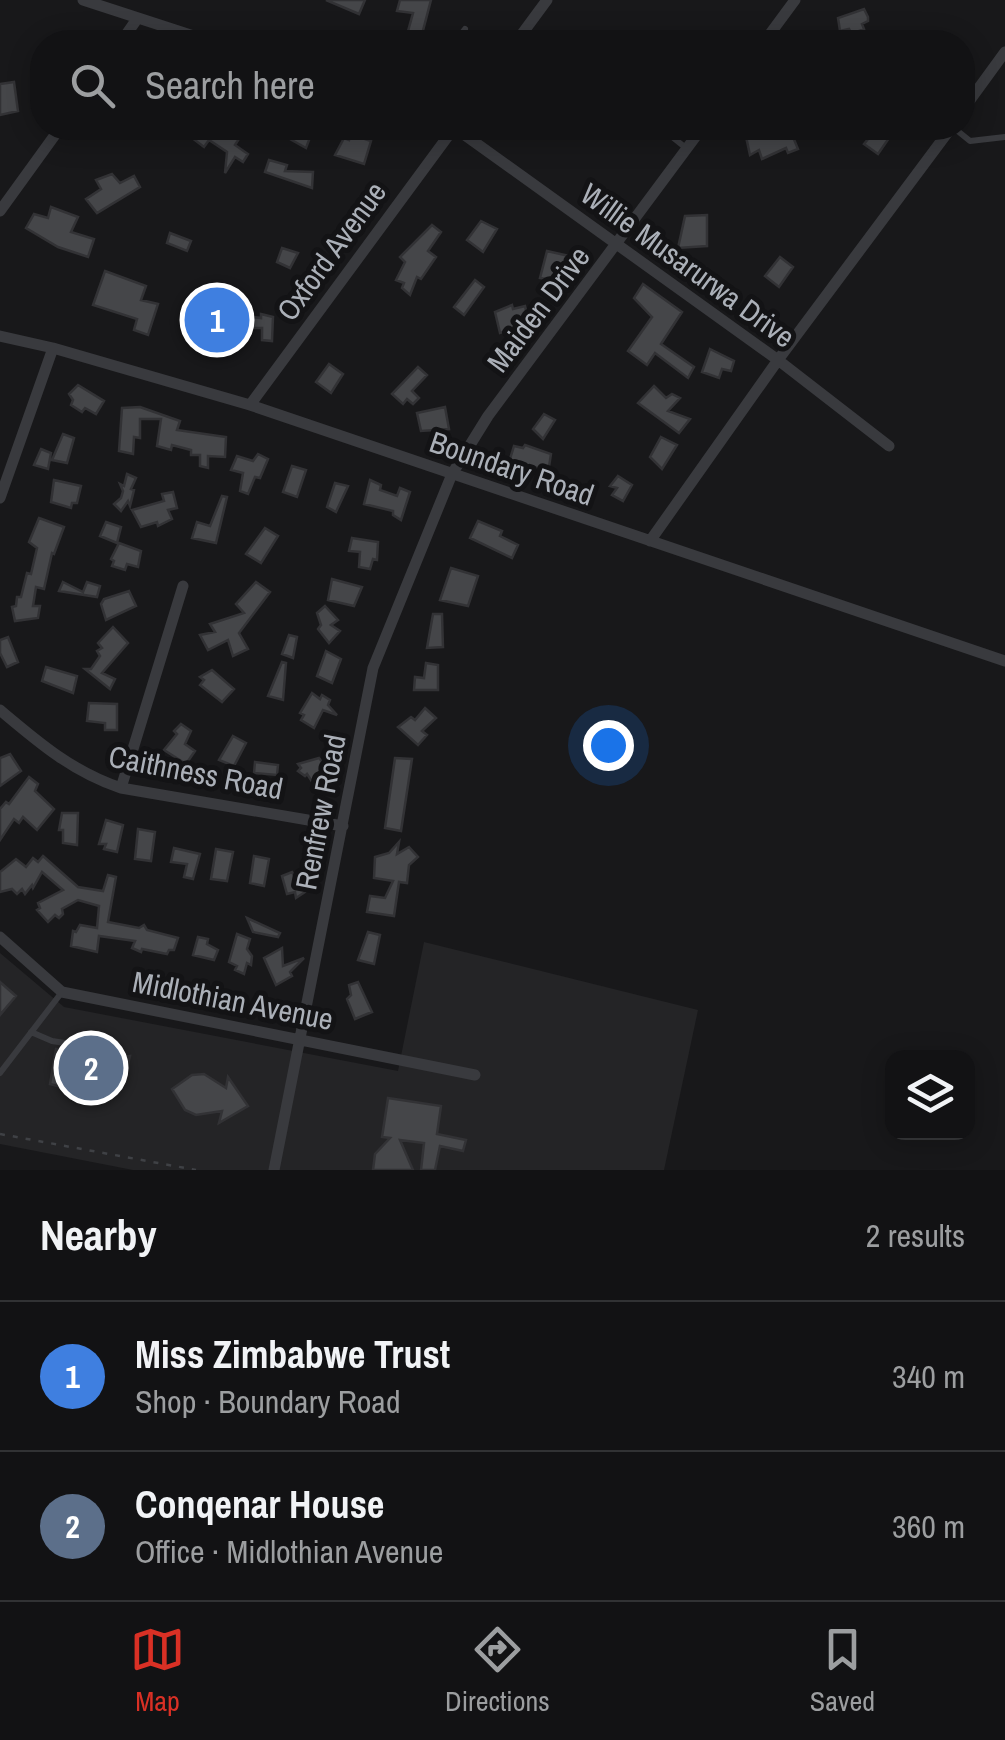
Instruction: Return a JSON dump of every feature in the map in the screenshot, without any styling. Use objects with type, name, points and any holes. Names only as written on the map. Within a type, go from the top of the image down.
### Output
[{"type":"street","points":[[525,30],[547,0]]},
{"type":"street","points":[[773,30],[795,0]]},
{"type":"street","points":[[91,1],[173,30]]},
{"type":"street","points":[[129,30],[138,19]]},
{"type":"street","points":[[975,93],[1005,52]]},
{"type":"street","points":[[0,211],[51,140]]},
{"type":"street","name":"Oxford Avenue","points":[[250,404],[445,140]]},
{"type":"street","name":"Willie Musarurwa Drive","points":[[471,140],[778,360],[888,446]]},
{"type":"street","name":"Maiden Drive","points":[[452,474],[488,416],[693,140]]},
{"type":"street","points":[[650,541],[778,360],[943,140]]},
{"type":"street","name":"Boundary Road","points":[[0,336],[250,404],[1005,661]]},
{"type":"street","points":[[0,498],[54,348]]},
{"type":"street","name":"Renfrew Road","points":[[274,1170],[373,668],[452,474]]},
{"type":"street","points":[[121,788],[182,586]]},
{"type":"street","name":"Caithness Road","points":[[0,710],[57,758],[121,788],[343,826]]},
{"type":"street","points":[[0,937],[62,992]]},
{"type":"street","name":"Midlothian Avenue","points":[[62,992],[475,1075]]},
{"type":"lane","points":[[969,140],[1005,137]]},
{"type":"lane","points":[[677,140],[687,148]]},
{"type":"lane","points":[[0,1073],[62,992]]},
{"type":"lane","points":[[31,1032],[52,1040],[116,1051]]},
{"type":"path","points":[[0,1134],[196,1170]]},
{"type":"shaded area","points":[[424,942],[698,1010],[664,1170],[133,1170],[0,1144],[0,953],[64,1007],[398,1071]]},
{"type":"building","points":[[326,0],[365,0],[359,14]]},
{"type":"building","points":[[400,0],[431,0],[423,30],[408,30],[413,13],[397,11]]},
{"type":"building","points":[[864,9],[868,21],[862,24],[862,30],[840,30],[838,18]]},
{"type":"building","points":[[14,82],[18,111],[0,115],[0,84]]},
{"type":"building","points":[[209,140],[238,140],[235,145],[248,154],[243,162],[235,157],[225,173],[227,152]]},
{"type":"building","points":[[292,140],[309,140],[306,148]]},
{"type":"building","points":[[343,140],[371,141],[364,164],[335,155]]},
{"type":"building","points":[[747,140],[794,140],[798,149],[788,153],[786,148],[762,159],[759,150],[750,155]]},
{"type":"building","points":[[867,140],[888,140],[878,154],[864,144]]},
{"type":"building","points":[[269,160],[287,165],[285,171],[313,172],[312,188],[265,172]]},
{"type":"building","points":[[112,174],[120,183],[134,176],[140,187],[97,213],[86,199],[101,189],[96,180]]},
{"type":"building","points":[[51,207],[78,217],[71,232],[94,239],[88,257],[58,247],[26,228],[34,214],[48,218]]},
{"type":"building","points":[[707,215],[707,246],[678,248],[685,216]]},
{"type":"building","points":[[481,221],[497,229],[483,252],[467,240]]},
{"type":"building","points":[[432,225],[441,232],[428,251],[436,257],[421,279],[417,277],[410,295],[402,288],[404,283],[396,280],[405,262],[400,257]]},
{"type":"building","points":[[170,233],[191,241],[187,251],[167,243]]},
{"type":"building","points":[[282,248],[298,253],[290,268],[277,262]]},
{"type":"building","points":[[547,251],[569,256],[566,265],[556,264],[553,280],[540,278]]},
{"type":"building","points":[[780,257],[793,267],[779,287],[765,276]]},
{"type":"building","points":[[105,271],[146,286],[141,300],[158,304],[148,335],[134,330],[137,319],[93,305]]},
{"type":"building","points":[[475,280],[484,287],[464,315],[454,307]]},
{"type":"building","points":[[643,284],[682,312],[661,344],[694,367],[688,378],[655,353],[647,365],[628,351],[652,317],[634,298]]},
{"type":"building","points":[[193,296],[202,296],[204,305],[238,317],[234,334],[215,327],[213,335],[200,328],[205,317],[200,315],[201,310],[189,305]]},
{"type":"building","points":[[512,305],[513,309],[525,306],[529,324],[500,333],[495,312]]},
{"type":"building","points":[[261,314],[273,317],[272,341],[262,340],[262,328],[252,328],[253,317],[261,318]]},
{"type":"building","points":[[710,349],[734,361],[731,371],[722,369],[719,378],[702,372]]},
{"type":"building","points":[[329,364],[343,374],[331,393],[316,382]]},
{"type":"building","points":[[418,367],[427,375],[412,391],[419,398],[413,404],[407,399],[403,404],[392,394]]},
{"type":"building","points":[[78,385],[104,401],[96,414],[71,405],[69,394]]},
{"type":"building","points":[[654,386],[666,398],[672,394],[680,398],[668,411],[690,419],[679,433],[638,403]]},
{"type":"building","points":[[140,407],[180,421],[177,430],[226,437],[225,457],[208,456],[208,468],[200,466],[200,455],[191,455],[191,450],[157,446],[161,419],[140,419],[140,438],[134,437],[133,454],[119,451],[122,408]]},
{"type":"building","points":[[445,407],[449,429],[421,431],[417,413]]},
{"type":"building","points":[[544,414],[555,420],[543,439],[533,429]]},
{"type":"building","points":[[63,434],[74,438],[67,463],[52,460]]},
{"type":"building","points":[[661,437],[677,445],[662,469],[650,457]]},
{"type":"building","points":[[525,445],[551,454],[548,473],[535,467],[534,472],[510,459],[514,446]]},
{"type":"building","points":[[41,449],[51,453],[48,469],[34,465]]},
{"type":"building","points":[[258,454],[268,459],[248,494],[240,491],[243,473],[231,470],[237,456],[253,461]]},
{"type":"building","points":[[292,466],[306,470],[297,497],[283,492]]},
{"type":"building","points":[[127,474],[136,478],[130,506],[128,501],[121,511],[114,504],[121,498],[120,484],[124,486]]},
{"type":"building","points":[[618,476],[632,485],[623,501],[612,495],[617,488],[610,486]]},
{"type":"building","points":[[54,480],[81,486],[77,503],[72,503],[71,508],[51,502]]},
{"type":"building","points":[[370,480],[381,485],[380,490],[397,496],[400,488],[410,492],[401,520],[393,511],[364,504]]},
{"type":"building","points":[[335,483],[348,486],[336,512],[327,507]]},
{"type":"building","points":[[173,492],[177,508],[168,510],[172,519],[158,526],[157,522],[141,527],[132,510],[164,501],[162,494]]},
{"type":"building","points":[[222,496],[227,497],[216,543],[192,538],[197,522],[210,526]]},
{"type":"building","points":[[39,518],[64,527],[52,553],[44,589],[36,587],[33,606],[40,606],[38,618],[15,621],[12,607],[21,597],[27,573],[31,574],[37,548],[29,542]]},
{"type":"building","points":[[478,521],[502,531],[500,536],[518,545],[512,558],[470,538]]},
{"type":"building","points":[[106,522],[121,527],[117,543],[100,536]]},
{"type":"building","points":[[265,528],[278,536],[261,563],[246,554]]},
{"type":"building","points":[[352,538],[378,542],[377,560],[373,559],[370,569],[359,567],[360,552],[349,551]]},
{"type":"building","points":[[119,543],[141,551],[138,567],[127,564],[125,570],[112,566]]},
{"type":"building","points":[[451,568],[478,576],[468,606],[440,600]]},
{"type":"building","points":[[332,579],[362,587],[354,606],[328,600]]},
{"type":"building","points":[[63,582],[83,592],[87,582],[100,586],[97,597],[59,591]]},
{"type":"building","points":[[256,582],[270,592],[239,633],[248,649],[233,656],[228,640],[208,650],[200,635],[215,632],[210,624],[244,613],[236,604]]},
{"type":"building","points":[[129,591],[136,606],[106,620],[101,604],[104,599]]},
{"type":"building","points":[[325,606],[338,620],[331,625],[340,631],[329,643],[318,629],[321,625],[317,613]]},
{"type":"building","points":[[433,614],[442,614],[443,647],[427,648]]},
{"type":"building","points":[[113,627],[128,643],[102,673],[115,679],[110,689],[85,669],[91,669],[100,656],[97,651],[102,648],[98,643]]},
{"type":"building","points":[[289,635],[297,637],[293,658],[282,654]]},
{"type":"building","points":[[8,637],[18,662],[7,667],[0,653],[0,640]]},
{"type":"building","points":[[326,651],[341,659],[332,683],[317,676]]},
{"type":"building","points":[[282,662],[286,663],[283,700],[268,696]]},
{"type":"building","points":[[426,663],[438,665],[438,690],[414,690],[415,677],[424,678]]},
{"type":"building","points":[[46,667],[77,676],[73,693],[42,681]]},
{"type":"building","points":[[212,670],[234,689],[222,702],[200,685],[204,680],[200,677]]},
{"type":"building","points":[[312,693],[330,700],[328,705],[337,715],[323,710],[314,728],[301,720],[304,715],[300,713]]},
{"type":"building","points":[[89,703],[117,704],[117,730],[105,730],[105,723],[87,721]]},
{"type":"building","points":[[425,708],[436,718],[422,731],[427,735],[418,745],[398,727],[411,717],[415,720]]},
{"type":"building","points":[[181,724],[191,731],[185,744],[195,751],[186,764],[164,750]]},
{"type":"building","points":[[233,736],[246,743],[234,766],[219,760]]},
{"type":"building","points":[[10,754],[21,771],[0,786],[0,758]]},
{"type":"building","points":[[319,758],[326,766],[320,776],[323,778],[315,786],[307,774],[298,771],[298,764]]},
{"type":"building","points":[[395,758],[412,759],[401,831],[385,828]]},
{"type":"building","points":[[255,762],[278,765],[277,775],[254,773]]},
{"type":"building","points":[[29,777],[38,784],[35,791],[54,809],[37,830],[23,817],[19,823],[14,819],[0,840],[0,809],[6,802],[9,804]]},
{"type":"building","points":[[62,813],[78,813],[77,845],[63,843],[63,830],[59,830]]},
{"type":"building","points":[[106,820],[123,825],[117,852],[99,844]]},
{"type":"building","points":[[138,829],[155,832],[151,861],[135,859]]},
{"type":"building","points":[[399,842],[397,854],[409,847],[418,857],[409,865],[407,883],[399,882],[394,916],[367,912],[370,896],[385,898],[393,881],[374,878],[375,857],[389,853]]},
{"type":"building","points":[[174,848],[200,854],[193,879],[184,877],[187,864],[171,862]]},
{"type":"building","points":[[216,849],[233,852],[227,881],[211,879]]},
{"type":"building","points":[[43,856],[78,887],[103,891],[108,875],[116,877],[108,922],[139,928],[144,925],[147,930],[178,938],[174,950],[167,954],[142,949],[141,952],[132,948],[135,941],[99,936],[97,952],[71,946],[73,931],[80,925],[97,928],[99,906],[78,900],[62,909],[59,918],[55,915],[48,922],[37,910],[38,903],[63,890],[42,872],[25,894],[22,889],[17,894],[12,889],[0,892],[0,872],[16,859],[26,867],[33,858],[38,862]]},
{"type":"building","points":[[254,856],[269,859],[264,886],[250,883]]},
{"type":"building","points":[[292,872],[295,877],[300,874],[305,892],[296,898],[295,892],[287,894],[282,876]]},
{"type":"building","points":[[247,918],[280,933],[278,937],[253,932]]},
{"type":"building","points":[[368,932],[380,935],[374,964],[358,960]]},
{"type":"building","points":[[237,934],[250,939],[247,949],[252,956],[251,965],[247,963],[244,974],[229,962]]},
{"type":"building","points":[[198,937],[208,939],[207,944],[218,950],[214,960],[193,955]]},
{"type":"building","points":[[282,948],[283,966],[304,958],[290,972],[292,976],[276,985],[264,958]]},
{"type":"building","points":[[0,982],[16,996],[0,1015]]},
{"type":"building","points":[[358,982],[372,1012],[355,1019],[347,999],[351,995],[349,985]]},
{"type":"building","points":[[56,1049],[115,1058],[130,1056],[123,1084],[101,1081],[99,1097],[50,1084]]},
{"type":"building","points":[[204,1074],[226,1088],[228,1077],[248,1106],[219,1123],[222,1111],[196,1115],[185,1110],[172,1089],[192,1075]]},
{"type":"building","points":[[388,1098],[441,1106],[437,1134],[466,1140],[463,1151],[440,1146],[435,1170],[421,1170],[424,1143],[400,1140],[413,1170],[373,1170],[375,1154],[390,1138],[382,1137]]},
{"type":"place","name":"Miss Zimbabwe Trust","points":[[217,320]]},
{"type":"place","name":"Conqenar House","points":[[91,1068]]}]
